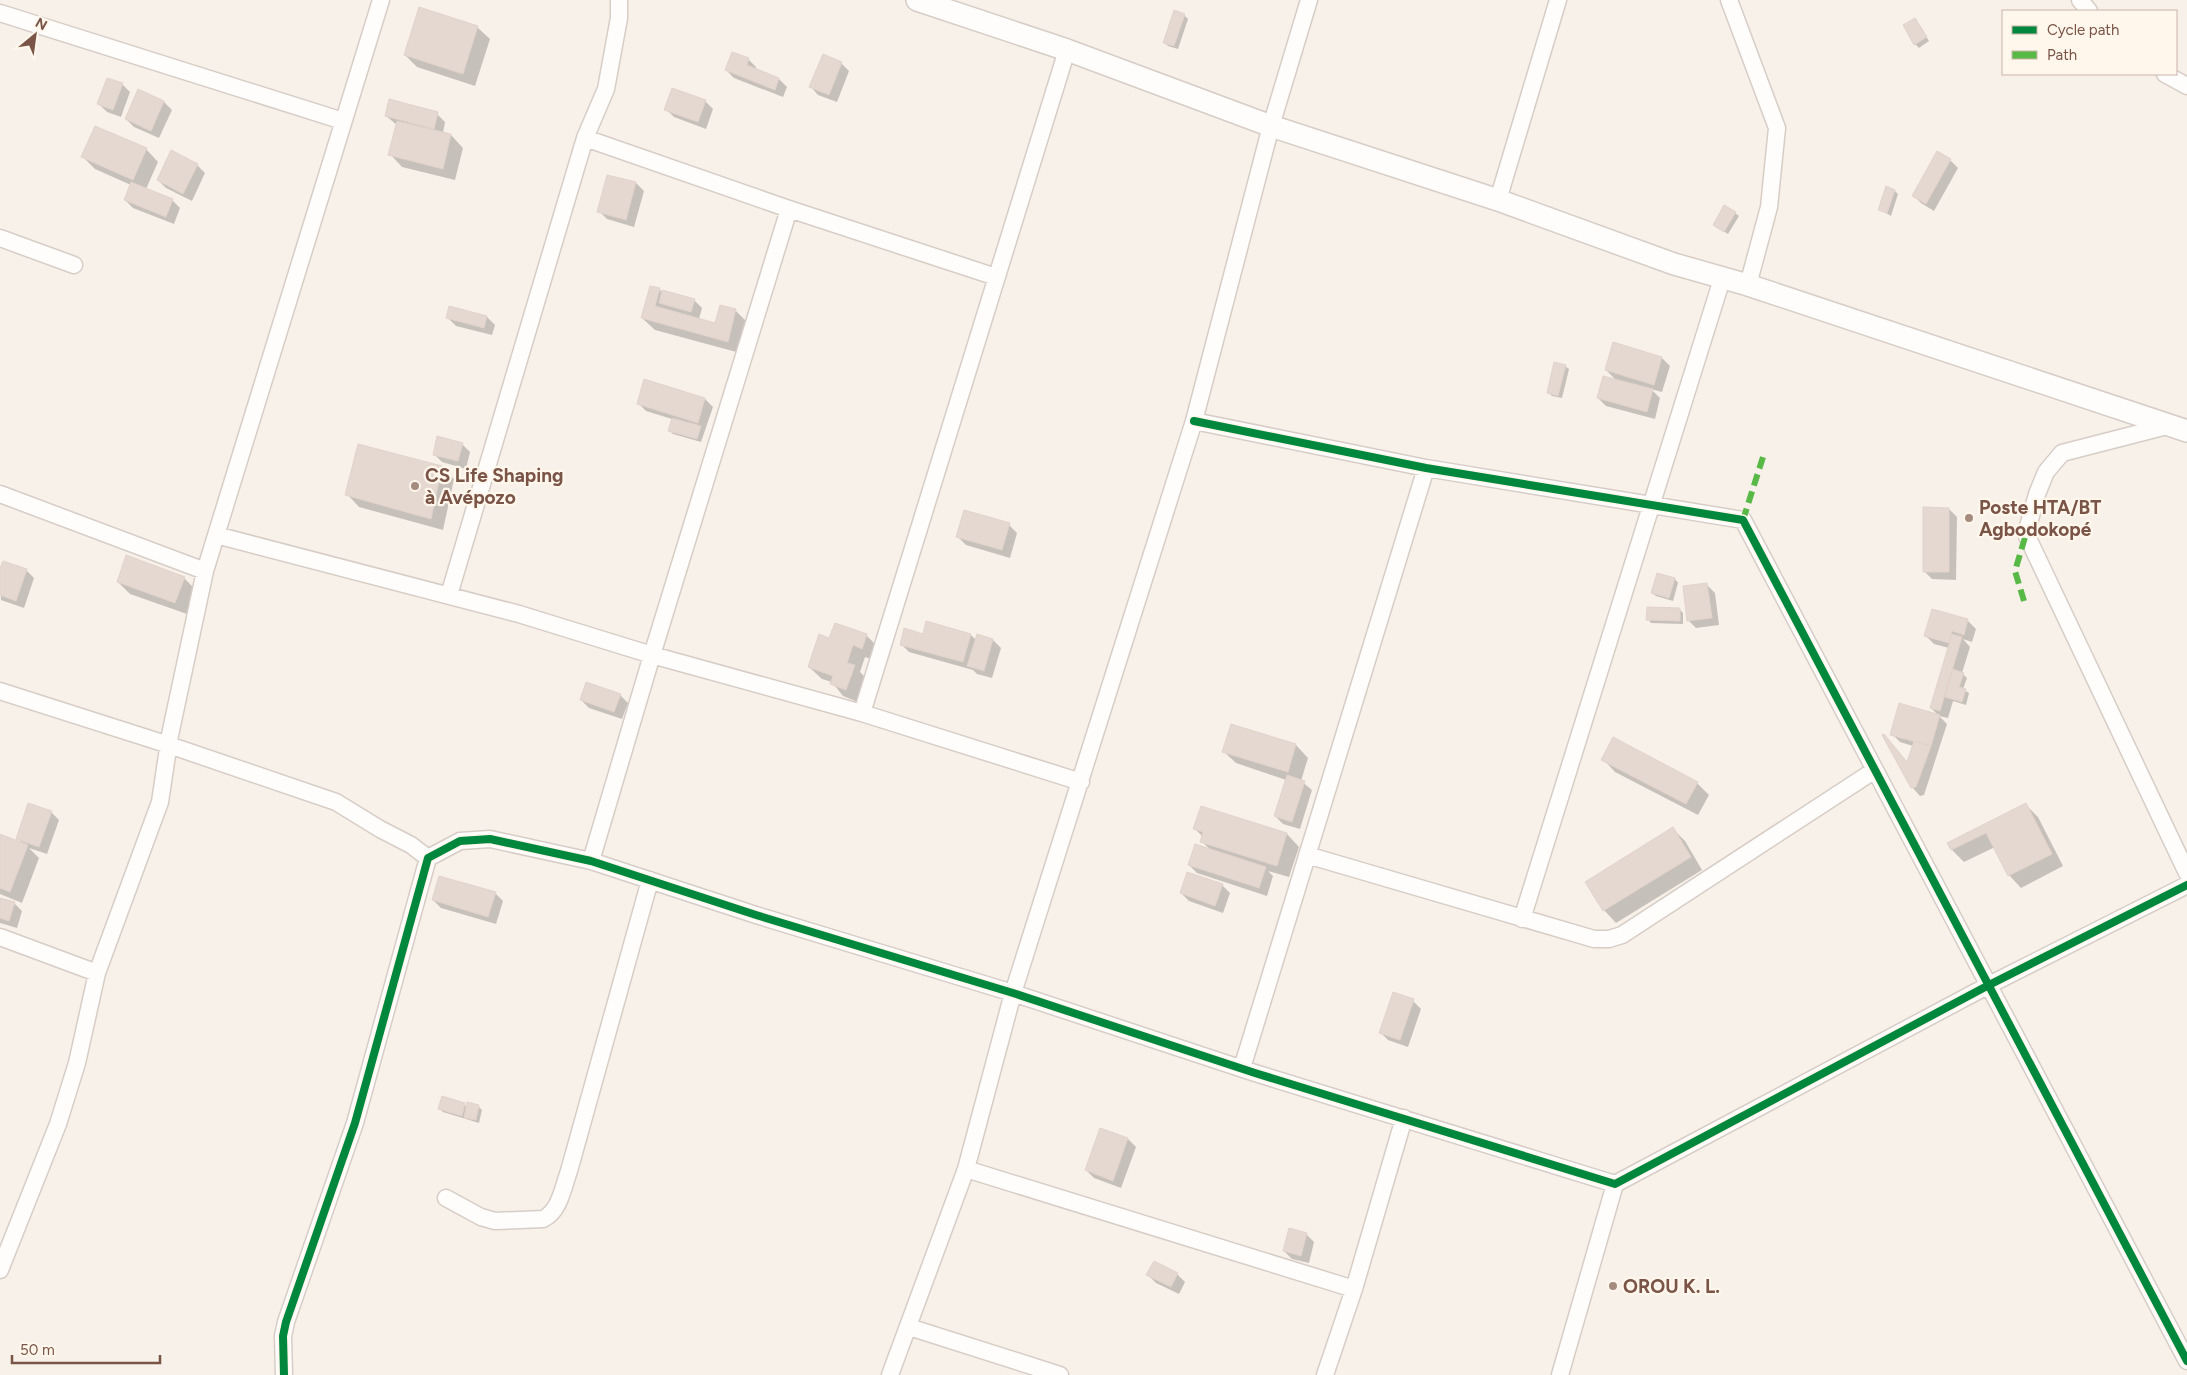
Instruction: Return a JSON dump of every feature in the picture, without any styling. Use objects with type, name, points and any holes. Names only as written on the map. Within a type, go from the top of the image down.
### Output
[{"type":"street","points":[[0,1270],[58,1124],[77,1063],[97,973],[160,802],[169,745],[205,571],[381,0]]},
{"type":"street","points":[[449,595],[585,138],[606,88],[619,18],[619,0]]},
{"type":"street","points":[[917,0],[1067,50],[1270,126],[1498,200],[1674,264],[1748,285],[2177,428]]},
{"type":"street","points":[[890,1375],[966,1169],[1013,993],[1194,421],[1270,126],[1309,0]]},
{"type":"street","points":[[1498,200],[1558,0]]},
{"type":"street","points":[[1729,0],[1777,128],[1769,207],[1748,285]]},
{"type":"street","points":[[2080,0],[2089,10]]},
{"type":"street","points":[[0,13],[343,121]]},
{"type":"street","points":[[862,713],[1067,50]]},
{"type":"street","points":[[2167,75],[2187,86]]},
{"type":"street","points":[[585,138],[789,209],[996,277]]},
{"type":"street","points":[[591,861],[789,209]]},
{"type":"street","points":[[0,238],[74,265]]},
{"type":"street","points":[[1522,919],[1722,279]]},
{"type":"street","points":[[1194,421],[1426,468],[1743,520],[2187,1361]]},
{"type":"street","points":[[2177,428],[2062,452],[2046,472],[2026,534],[2187,873]]},
{"type":"street","points":[[1242,1068],[1426,468]]},
{"type":"street","points":[[0,494],[205,571]]},
{"type":"street","points":[[216,535],[519,614],[652,655],[862,713],[1081,782]]},
{"type":"street","points":[[0,691],[169,745],[336,802],[380,829],[411,844],[428,858]]},
{"type":"street","points":[[1307,855],[1522,919],[1594,939],[1609,939],[1622,934],[1875,770]]},
{"type":"street","points":[[284,1375],[283,1336],[286,1322],[355,1124],[428,858],[460,841],[490,839],[591,861],[756,915],[1013,993],[1242,1068],[1615,1184],[1989,986],[2187,885]]},
{"type":"street","points":[[446,1198],[481,1217],[495,1221],[543,1219],[549,1216],[556,1208],[569,1171],[650,880]]},
{"type":"street","points":[[0,937],[97,973]]},
{"type":"street","points":[[1325,1375],[1354,1290],[1404,1118]]},
{"type":"street","points":[[966,1169],[1354,1290]]},
{"type":"street","points":[[1560,1375],[1615,1184]]},
{"type":"street","points":[[909,1327],[1060,1375]]},
{"type":"building","points":[[419,7],[478,26],[463,74],[404,55]]},
{"type":"building","points":[[1174,10],[1185,14],[1174,46],[1163,43]]},
{"type":"building","points":[[1915,18],[1927,37],[1914,45],[1903,25]]},
{"type":"building","points":[[732,52],[749,58],[747,65],[779,78],[775,90],[725,70]]},
{"type":"building","points":[[823,54],[842,62],[829,95],[809,87]]},
{"type":"building","points":[[107,78],[123,83],[113,110],[97,104]]},
{"type":"building","points":[[672,88],[706,100],[698,122],[664,110]]},
{"type":"building","points":[[138,89],[164,101],[151,131],[125,119]]},
{"type":"building","points":[[389,99],[438,112],[434,129],[385,116]]},
{"type":"building","points":[[397,121],[451,134],[443,169],[388,155]]},
{"type":"building","points":[[95,126],[147,148],[133,180],[81,157]]},
{"type":"building","points":[[171,150],[198,164],[183,194],[157,180]]},
{"type":"building","points":[[1937,151],[1951,159],[1926,204],[1912,196]]},
{"type":"building","points":[[607,175],[636,182],[626,220],[597,212]]},
{"type":"building","points":[[131,182],[173,199],[166,217],[124,200]]},
{"type":"building","points":[[1886,186],[1895,190],[1887,213],[1878,210]]},
{"type":"building","points":[[1724,205],[1736,212],[1724,232],[1713,225]]},
{"type":"building","points":[[650,286],[660,288],[655,306],[715,323],[720,305],[736,309],[728,342],[641,318]]},
{"type":"building","points":[[662,290],[695,299],[691,312],[659,303]]},
{"type":"building","points":[[449,306],[487,316],[484,328],[446,318]]},
{"type":"building","points":[[1613,342],[1662,357],[1654,385],[1605,370]]},
{"type":"building","points":[[1554,362],[1566,365],[1558,396],[1547,393]]},
{"type":"building","points":[[1603,376],[1653,389],[1647,412],[1597,398]]},
{"type":"building","points":[[644,379],[705,398],[698,423],[637,404]]},
{"type":"building","points":[[672,418],[701,426],[697,439],[668,431]]},
{"type":"building","points":[[437,436],[463,443],[458,461],[433,455]]},
{"type":"building","points":[[358,444],[442,466],[431,519],[345,495]]},
{"type":"building","points":[[1923,507],[1949,508],[1949,572],[1923,572]]},
{"type":"building","points":[[964,510],[1010,523],[1002,550],[956,537]]},
{"type":"building","points":[[126,555],[185,577],[175,603],[117,582]]},
{"type":"building","points":[[3,561],[27,569],[16,601],[0,595],[0,568]]},
{"type":"building","points":[[1657,573],[1675,578],[1669,598],[1651,593]]},
{"type":"building","points":[[1707,583],[1712,618],[1687,621],[1683,586]]},
{"type":"building","points":[[1647,607],[1680,608],[1680,621],[1646,620]]},
{"type":"building","points":[[1932,609],[1968,619],[1964,635],[1952,631],[1949,643],[1924,636]]},
{"type":"building","points":[[926,621],[971,634],[963,662],[900,645],[904,628],[923,634]]},
{"type":"building","points":[[835,623],[867,634],[862,649],[853,645],[847,663],[855,665],[846,690],[830,684],[833,676],[808,667],[819,634],[829,638]]},
{"type":"building","points":[[977,634],[993,639],[984,671],[967,666]]},
{"type":"building","points":[[1952,634],[1962,637],[1940,711],[1930,708]]},
{"type":"building","points":[[1953,669],[1964,673],[1959,687],[1966,689],[1962,702],[1945,697]]},
{"type":"building","points":[[586,682],[621,694],[614,712],[580,700]]},
{"type":"building","points":[[1899,703],[1940,715],[1931,746],[1890,735]]},
{"type":"building","points":[[1231,724],[1296,744],[1288,772],[1222,752]]},
{"type":"building","points":[[1884,734],[1907,762],[1914,741],[1931,746],[1916,787],[1911,788],[1882,735]]},
{"type":"building","points":[[1613,737],[1698,782],[1686,804],[1601,760]]},
{"type":"building","points":[[1287,775],[1305,781],[1292,822],[1274,816]]},
{"type":"building","points":[[28,803],[52,811],[39,847],[16,839]]},
{"type":"building","points":[[2026,803],[2052,854],[2008,876],[1986,833],[1951,850],[1947,843]]},
{"type":"building","points":[[1201,806],[1287,833],[1277,866],[1200,842],[1203,832],[1193,829]]},
{"type":"building","points":[[1673,827],[1691,857],[1603,911],[1585,882]]},
{"type":"building","points":[[0,834],[28,845],[10,892],[0,888]]},
{"type":"building","points":[[1195,844],[1266,867],[1259,888],[1188,865]]},
{"type":"building","points":[[1187,872],[1223,884],[1215,906],[1180,893]]},
{"type":"building","points":[[439,876],[496,892],[488,917],[432,900]]},
{"type":"building","points":[[0,898],[15,902],[9,921],[0,918]]},
{"type":"building","points":[[1393,992],[1414,999],[1400,1040],[1379,1033]]},
{"type":"building","points":[[442,1096],[465,1103],[462,1116],[438,1109]]},
{"type":"building","points":[[467,1102],[479,1105],[476,1120],[464,1118]]},
{"type":"building","points":[[1100,1128],[1128,1138],[1113,1181],[1085,1170]]},
{"type":"building","points":[[1289,1228],[1307,1233],[1301,1256],[1283,1251]]},
{"type":"building","points":[[1154,1261],[1178,1273],[1171,1287],[1146,1275]]},
{"type":"marked path","points":[[1743,520],[1763,457]]},
{"type":"marked path","points":[[2024,601],[2015,571],[2026,534]]},
{"type":"cycle path","points":[[1194,421],[1426,468],[1743,520],[2187,1361]]},
{"type":"cycle path","points":[[284,1375],[283,1336],[286,1322],[355,1123],[428,858],[460,841],[490,839],[591,861],[756,915],[1013,993],[1255,1073],[1615,1184],[1989,985],[2187,885]]},
{"type":"place","name":"CS Life Shaping à Avépozo","points":[[415,486]]},
{"type":"place","name":"Poste HTA/BT Agbodokopé","points":[[1969,518]]},
{"type":"place","name":"OROU K. L.","points":[[1613,1286]]}]
